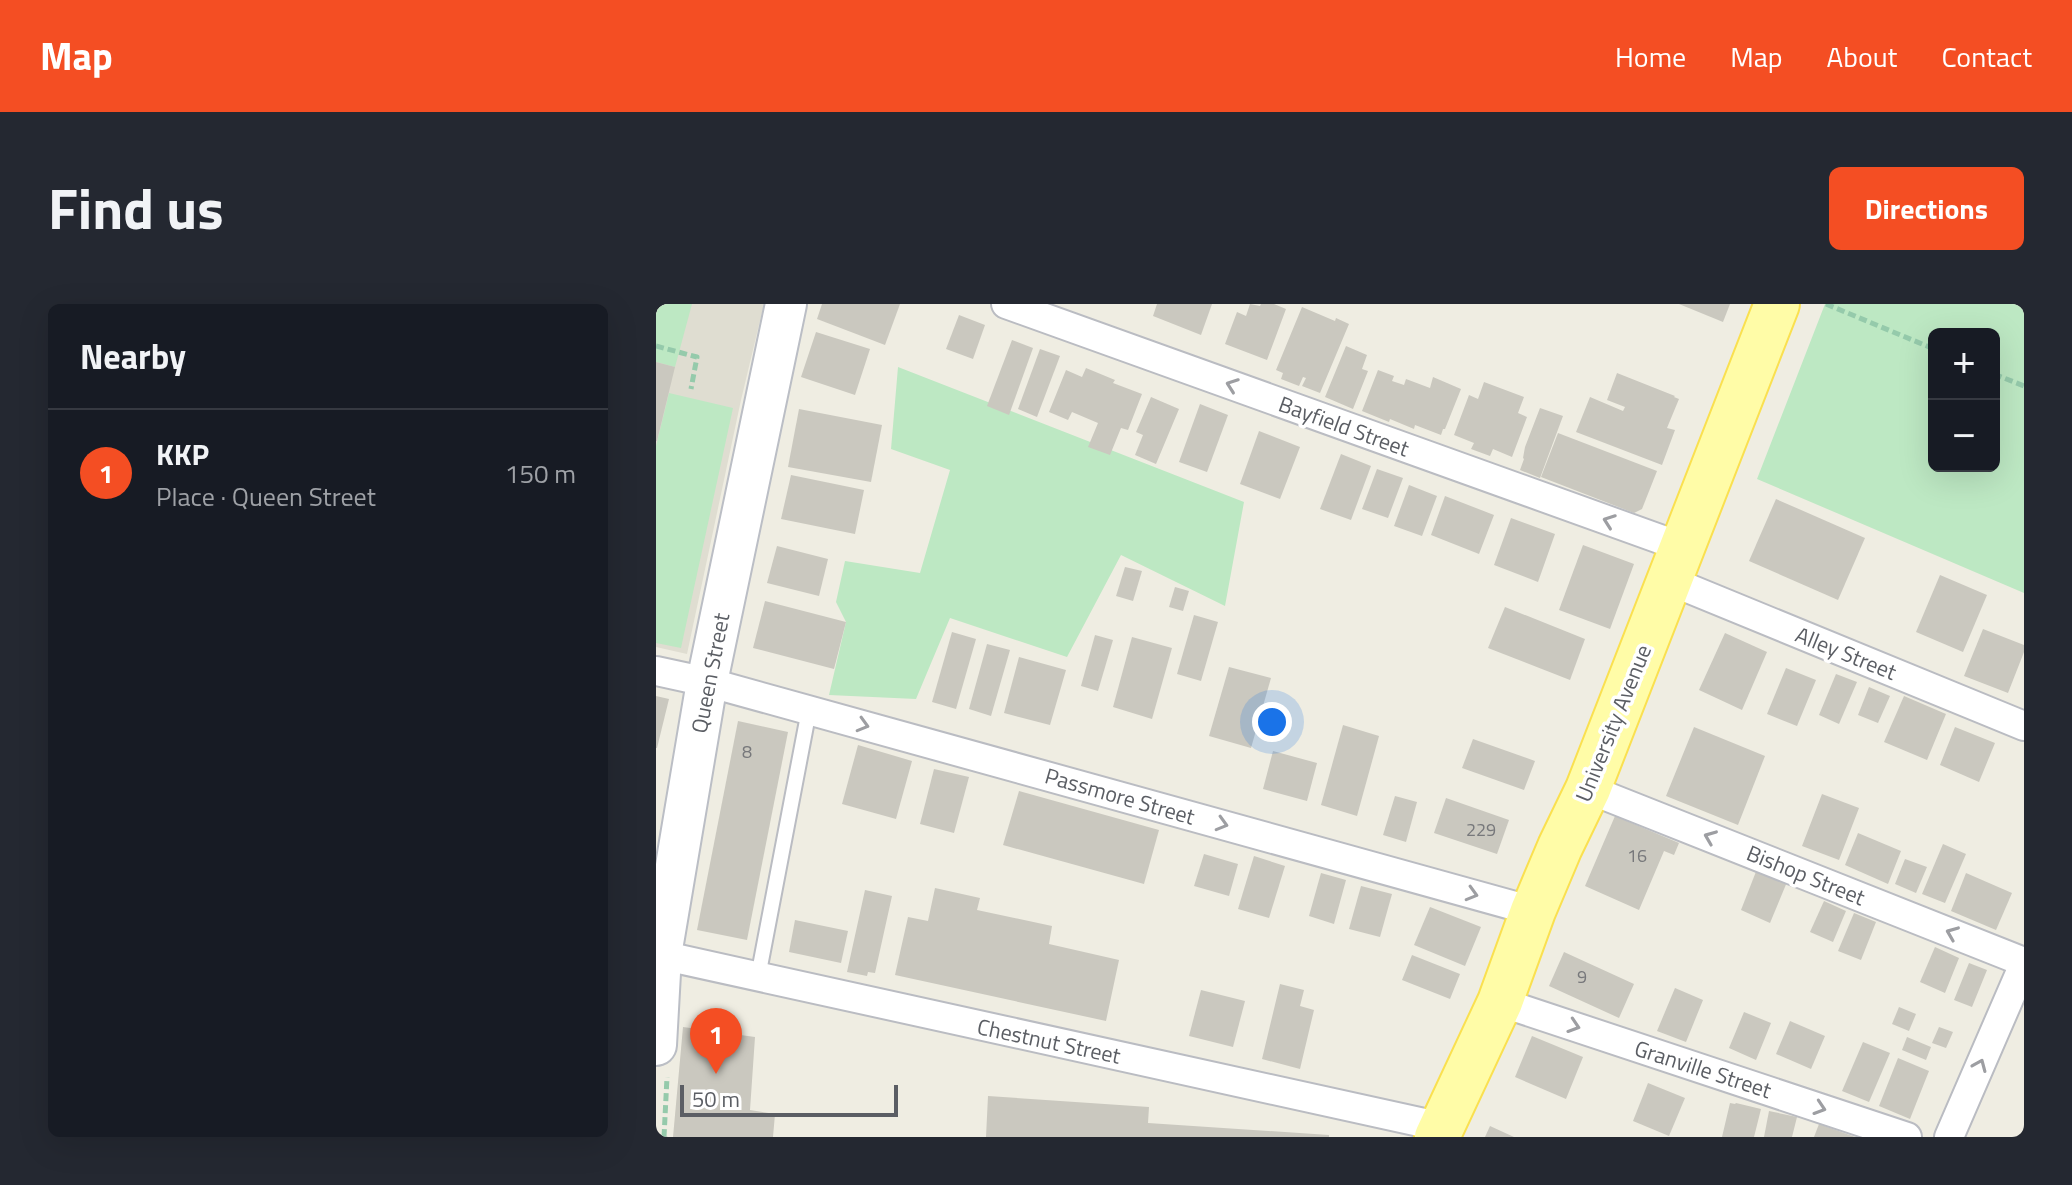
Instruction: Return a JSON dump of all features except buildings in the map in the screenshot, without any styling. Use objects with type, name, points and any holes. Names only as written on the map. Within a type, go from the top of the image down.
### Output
[{"type":"main road","name":"University Avenue","points":[[1440,1132],[1500,1002],[1533,911],[1588,789],[1777,304]]},
{"type":"street","name":"Queen Street","points":[[656,1045],[658,955],[707,682],[786,304]]},
{"type":"street","name":"Bayfield Street","points":[[1006,304],[1675,564]]},
{"type":"street","name":"Alley Street","points":[[1675,564],[2024,726]]},
{"type":"street","name":"Passmore Street","points":[[656,671],[707,682],[1533,911]]},
{"type":"street","name":"Bishop Street","points":[[1588,789],[2024,963]]},
{"type":"street","name":"Chestnut Street","points":[[658,955],[1440,1132]]},
{"type":"street","points":[[1949,1137],[2024,963]]},
{"type":"street","name":"Granville Street","points":[[1500,1002],[1907,1137]]},
{"type":"lane","points":[[758,977],[809,710]]},
{"type":"path","points":[[1826,304],[1928,346]]},
{"type":"path","points":[[656,346],[697,357],[691,389]]},
{"type":"path","points":[[2000,376],[2024,386]]},
{"type":"shaded area","points":[[656,304],[764,304],[687,654],[656,647]]},
{"type":"green space","points":[[656,304],[692,304],[675,367],[656,362]]},
{"type":"green space","points":[[1825,304],[2024,304],[2024,593],[1757,479]]},
{"type":"green space","points":[[898,367],[1244,502],[1225,606],[1121,555],[1067,657],[950,618],[916,699],[829,695],[846,622],[836,602],[845,561],[920,573],[950,470],[891,449]]},
{"type":"green space","points":[[669,393],[733,408],[681,648],[656,643],[656,446]]},
{"type":"place","name":"KKP","points":[[716,1074]]}]
